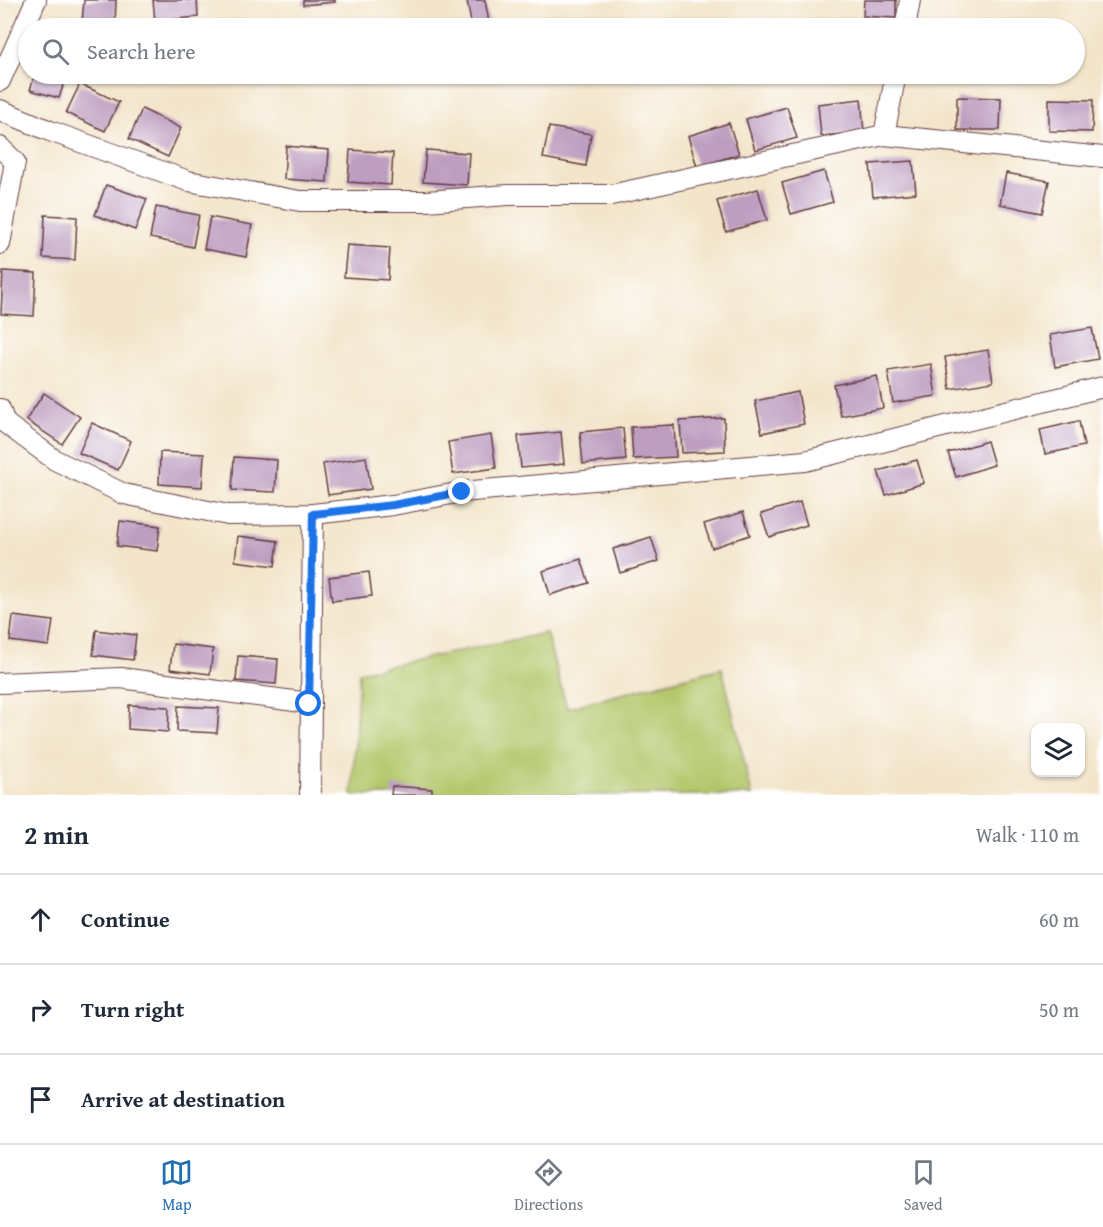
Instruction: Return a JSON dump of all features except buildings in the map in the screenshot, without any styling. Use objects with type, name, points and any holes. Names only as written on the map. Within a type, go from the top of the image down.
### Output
[{"type":"street","points":[[28,18],[36,0]]},
{"type":"street","points":[[907,18],[910,0]]},
{"type":"street","points":[[0,81],[18,40]]},
{"type":"street","points":[[884,135],[894,84]]},
{"type":"street","points":[[0,110],[50,131],[188,181],[300,201],[426,201],[508,195],[611,195],[884,135],[1103,158]]},
{"type":"street","points":[[0,147],[15,162],[0,244]]},
{"type":"street","points":[[0,409],[5,423],[55,460],[124,494],[228,515],[313,514],[393,505],[462,492],[805,461],[1103,387]]},
{"type":"street","points":[[310,795],[309,704],[313,514]]},
{"type":"street","points":[[0,683],[121,678],[309,704]]},
{"type":"green space","points":[[546,633],[567,708],[722,668],[752,795],[352,795],[359,672]]},
{"type":"route","points":[[309,704],[313,514],[393,505],[462,492]]}]
